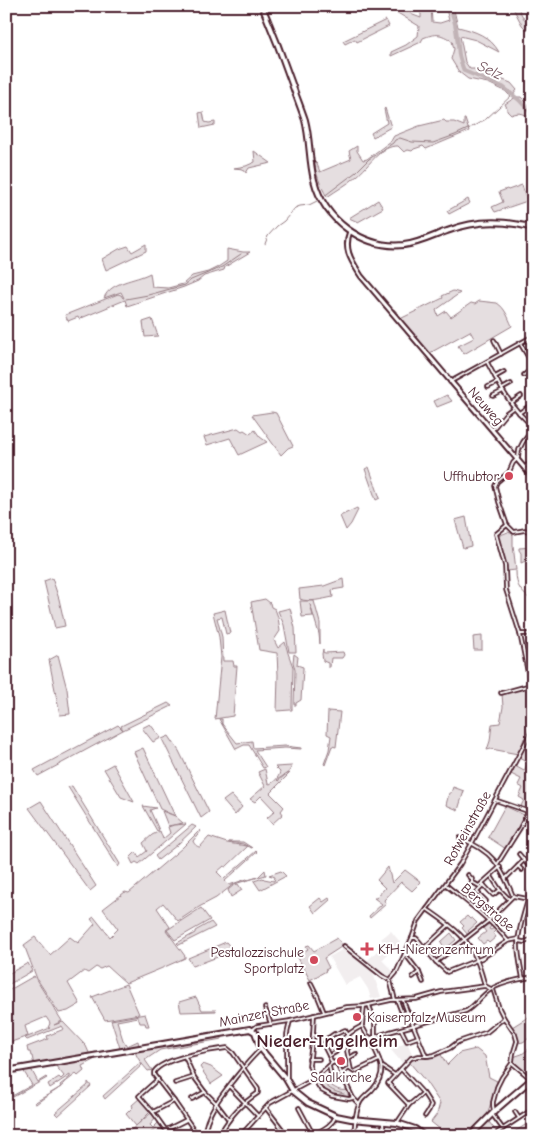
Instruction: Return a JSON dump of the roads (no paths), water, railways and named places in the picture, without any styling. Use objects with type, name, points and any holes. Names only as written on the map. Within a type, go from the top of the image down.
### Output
[{"type":"main road","points":[[262,6],[305,120],[312,170],[319,194],[335,218],[351,232],[373,242],[398,245],[417,242],[457,227],[476,223],[502,222],[533,228]]},
{"type":"main road","name":"Mainzer Straße","points":[[6,1071],[248,1028],[252,1030]]},
{"type":"main road","points":[[252,1030],[255,1032],[261,1049],[286,1079],[293,1091],[308,1103],[336,1116],[397,1123],[410,1127],[424,1136]]},
{"type":"main road","points":[[470,1136],[532,1078]]},
{"type":"street","name":"Neuweg","points":[[351,232],[347,246],[349,256],[360,276],[533,478]]},
{"type":"street","points":[[450,382],[533,336]]},
{"type":"street","points":[[494,340],[501,354]]},
{"type":"street","points":[[520,343],[533,366],[524,374]]},
{"type":"street","points":[[487,362],[511,403],[533,427],[514,456]]},
{"type":"street","points":[[495,377],[504,372]]},
{"type":"street","points":[[488,387],[498,382]]},
{"type":"street","points":[[493,396],[511,384]]},
{"type":"street","points":[[511,403],[521,396]]},
{"type":"street","points":[[519,413],[528,406]]},
{"type":"street","points":[[492,430],[506,413],[514,407]]},
{"type":"street","points":[[519,450],[517,460],[513,463],[510,472],[496,484],[496,490],[507,526],[514,532],[524,530],[533,533]]},
{"type":"street","points":[[524,468],[533,460]]},
{"type":"street","points":[[507,526],[496,534],[505,566],[506,590],[520,634],[533,701]]},
{"type":"street","points":[[520,634],[533,634]]},
{"type":"street","points":[[500,693],[527,686],[531,683]]},
{"type":"street","name":"Rotweinstraße","points":[[390,980],[396,973],[418,921],[446,885],[472,843],[532,735],[533,725]]},
{"type":"street","points":[[495,800],[533,813]]},
{"type":"street","points":[[498,864],[513,842],[533,802]]},
{"type":"street","points":[[460,838],[487,853],[498,864],[513,896]]},
{"type":"street","points":[[520,854],[527,864]]},
{"type":"street","points":[[506,878],[524,860]]},
{"type":"street","points":[[518,866],[522,870]]},
{"type":"street","points":[[486,901],[477,892],[500,867]]},
{"type":"street","points":[[468,875],[472,882],[479,886],[483,884]]},
{"type":"street","points":[[490,876],[509,900]]},
{"type":"street","points":[[468,887],[472,882]]},
{"type":"street","points":[[483,884],[493,895],[500,890]]},
{"type":"street","points":[[523,979],[518,940],[533,884]]},
{"type":"street","name":"Bergstraße","points":[[446,885],[474,907],[508,941],[518,940],[524,942],[533,939]]},
{"type":"street","points":[[436,962],[488,921],[513,896]]},
{"type":"street","points":[[513,896],[528,900],[533,897]]},
{"type":"street","points":[[427,909],[449,925],[472,950],[486,986],[492,989],[499,1008],[517,1039],[512,1063],[497,1087],[492,1106],[493,1113],[503,1129]]},
{"type":"street","points":[[424,948],[449,925]]},
{"type":"street","points":[[412,938],[418,940],[447,972],[486,956],[508,941]]},
{"type":"street","points":[[344,946],[382,976],[390,980],[402,1013],[408,1012]]},
{"type":"street","points":[[405,954],[419,972],[423,982]]},
{"type":"street","points":[[413,977],[419,972]]},
{"type":"street","points":[[371,1038],[466,1011],[492,989],[512,981],[533,977]]},
{"type":"street","points":[[310,983],[324,1012]]},
{"type":"street","name":"Mainzer Straße","points":[[252,1030],[257,1026],[346,1007],[416,999],[441,992],[486,986]]},
{"type":"street","points":[[403,1000],[426,1056]]},
{"type":"street","points":[[369,1005],[375,1022],[375,1037]]},
{"type":"street","points":[[354,1136],[359,1104],[378,1082],[382,1072],[380,1059],[370,1040],[371,1038],[362,1026],[364,1006]]},
{"type":"street","points":[[265,1008],[271,1024]]},
{"type":"street","points":[[314,1014],[309,1059],[310,1070],[314,1079],[321,1090],[330,1096],[353,1098]]},
{"type":"street","points":[[409,1106],[388,1083],[411,1058],[441,1052],[487,1032],[504,1018]]},
{"type":"street","points":[[286,1079],[287,1034],[290,1020]]},
{"type":"street","points":[[329,1056],[336,1052],[337,1045],[348,1035],[362,1026]]},
{"type":"street","points":[[401,1029],[407,1041],[418,1037]]},
{"type":"street","points":[[324,1041],[345,1030],[351,1045],[348,1048],[350,1068],[354,1072],[380,1059]]},
{"type":"street","points":[[313,1034],[324,1041],[332,1063]]},
{"type":"street","points":[[328,1038],[332,1045]]},
{"type":"street","points":[[325,1048],[337,1045]]},
{"type":"street","points":[[221,1132],[244,1102],[258,1093],[258,1089],[244,1068],[231,1050],[227,1048],[164,1063],[156,1068],[154,1072],[154,1076],[194,1130],[204,1135],[207,1120],[216,1103],[244,1068],[261,1049]]},
{"type":"street","points":[[348,1058],[356,1054]]},
{"type":"street","points":[[185,1057],[194,1077],[229,1120]]},
{"type":"street","points":[[309,1059],[319,1059]]},
{"type":"street","points":[[332,1063],[336,1062],[353,1098],[359,1104]]},
{"type":"street","points":[[240,1136],[270,1103],[314,1079],[332,1063]]},
{"type":"street","points":[[512,1063],[532,1078]]},
{"type":"street","points":[[329,1066],[331,1075]]},
{"type":"street","points":[[382,1066],[395,1076]]},
{"type":"street","points":[[337,1076],[350,1068]]},
{"type":"street","points":[[401,1069],[423,1093],[430,1104],[425,1116]]},
{"type":"street","points":[[175,1083],[194,1077]]},
{"type":"street","points":[[158,1079],[139,1096],[170,1136]]},
{"type":"street","points":[[229,1086],[258,1116]]},
{"type":"street","points":[[192,1100],[205,1092]]},
{"type":"street","points":[[397,1123],[409,1106],[423,1093]]},
{"type":"street","points":[[153,1112],[174,1101]]},
{"type":"street","points":[[266,1108],[283,1130],[285,1136]]},
{"type":"street","points":[[299,1108],[313,1135],[326,1128],[334,1121],[336,1116]]},
{"type":"street","points":[[498,1132],[533,1109]]},
{"type":"street","points":[[515,1112],[519,1118]]},
{"type":"street","points":[[166,1130],[187,1120]]},
{"type":"street","points":[[383,1121],[384,1136]]},
{"type":"waterway","name":"Selz","points":[[448,6],[455,23],[459,55],[464,71],[503,87],[533,115]]},
{"type":"waterway","points":[[472,127],[486,119],[512,95]]},
{"type":"waterway","points":[[323,197],[395,140],[400,138],[412,142],[433,143],[470,128]]},
{"type":"waterway","points":[[265,244],[268,236],[295,208],[309,205],[319,200]]},
{"type":"waterway","points":[[126,299],[185,285],[191,280],[222,267],[241,254]]},
{"type":"waterway","points":[[516,571],[520,589],[533,602]]},
{"type":"waterway","points":[[324,1083],[332,1090],[344,1094]]},
{"type":"place","name":"Uffhubtor","points":[[509,476]]},
{"type":"place","name":"KfH-Nierenzentrum","points":[[367,949]]},
{"type":"place","name":"Pestalozzischule Sportplatz","points":[[314,960]]},
{"type":"place","name":"Kaiserpfalz Museum","points":[[357,1017]]},
{"type":"place","name":"Saalkirche","points":[[341,1061]]},
{"type":"district","name":"Nieder-Ingelheim","points":[[327,1040]]}]
